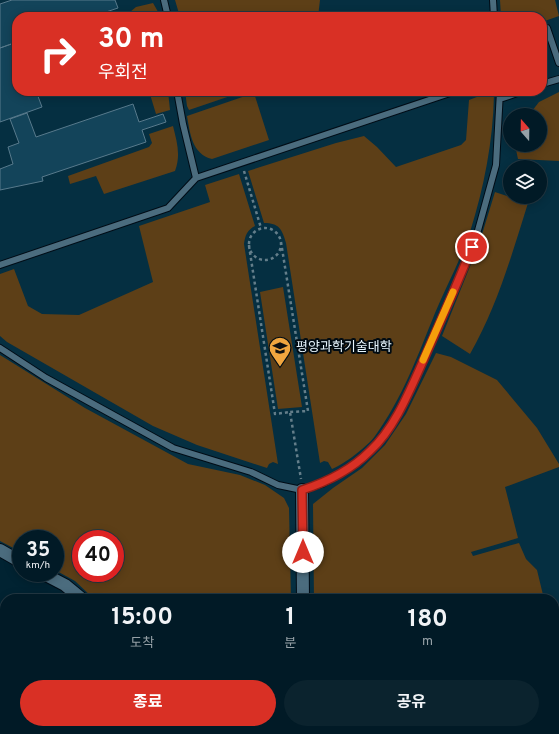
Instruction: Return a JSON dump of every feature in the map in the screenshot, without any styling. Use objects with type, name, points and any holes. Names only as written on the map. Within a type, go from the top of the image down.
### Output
[{"type":"street","points":[[302,490],[303,594]]},
{"type":"street","points":[[0,550],[12,557]]},
{"type":"street","points":[[59,582],[76,594]]},
{"type":"lane","points":[[164,0],[167,12]]},
{"type":"lane","points":[[493,0],[494,12]]},
{"type":"lane","points":[[547,31],[559,63]]},
{"type":"lane","points":[[547,82],[559,78]]},
{"type":"lane","points":[[178,96],[196,178]]},
{"type":"lane","points":[[0,265],[168,208],[196,178],[441,96]]},
{"type":"lane","points":[[0,348],[46,378],[173,448],[251,472],[278,485],[302,490],[322,484],[345,471],[371,450],[390,427],[408,394],[456,286],[477,234],[496,165],[500,99],[509,96]]},
{"type":"path","points":[[242,162],[261,228]]},
{"type":"path","points":[[261,228],[270,228],[280,237],[281,242],[308,411],[275,414],[249,241],[253,233],[261,228]]},
{"type":"path","points":[[249,246],[253,254],[265,260],[270,259],[277,254],[281,246],[281,242]]},
{"type":"path","points":[[290,412],[302,490]]},
{"type":"shaded area","name":"평양과학기술대학","points":[[0,0],[559,0],[559,594],[84,594],[72,582],[64,578],[64,530],[12,530],[12,550],[0,544]]},
{"type":"shaded area","points":[[175,0],[320,0],[319,12],[179,12]]},
{"type":"shaded area","points":[[500,0],[555,0],[559,16],[547,20],[547,12],[501,12]]},
{"type":"shaded area","points":[[153,3],[158,12],[130,12],[136,7]]},
{"type":"shaded area","points":[[559,92],[559,161],[518,159],[516,152],[547,152],[547,108],[534,108],[539,102]]},
{"type":"shaded area","points":[[151,96],[169,96],[170,110],[156,114]]},
{"type":"shaded area","points":[[186,96],[230,96],[189,110]]},
{"type":"shaded area","points":[[245,96],[255,96],[269,140],[212,159],[200,153],[196,148],[189,129],[187,116]]},
{"type":"shaded area","points":[[479,96],[494,96],[490,147],[480,198],[470,232],[409,376],[385,422],[367,445],[349,459],[332,469],[328,462],[324,461],[320,463],[286,243],[279,228],[273,224],[264,223],[248,171],[336,143],[364,136],[396,167],[461,145],[466,140],[469,100]]},
{"type":"shaded area","points":[[173,126],[178,154],[175,171],[104,194],[96,176],[70,184],[68,176],[149,147],[152,143],[149,134]]},
{"type":"shaded area","points":[[239,174],[255,226],[250,229],[245,238],[244,244],[278,464],[273,462],[269,464],[267,468],[197,445],[153,426],[7,342],[0,336],[0,274],[14,269],[28,306],[42,314],[79,315],[153,282],[139,226],[210,202],[205,185]]},
{"type":"shaded area","points":[[495,192],[503,195],[503,204],[528,204],[510,261],[496,299],[480,336],[470,354],[442,336],[479,244]]},
{"type":"shaded area","points":[[283,287],[302,407],[278,409],[260,292]]},
{"type":"shaded area","points":[[436,353],[451,357],[497,380],[537,428],[559,464],[559,467],[505,487],[518,538],[471,552],[473,556],[519,543],[526,559],[537,570],[543,594],[314,594],[313,504],[362,468],[385,445],[406,414]]},
{"type":"shaded area","points":[[0,355],[85,408],[188,464],[240,475],[265,485],[284,498],[289,508],[291,594],[89,594],[76,582],[124,582],[124,530],[72,530],[72,579],[64,575],[64,530],[12,530],[12,547],[0,541]]},
{"type":"building","points":[[12,0],[115,0],[118,8],[106,12],[12,12],[12,44],[0,48],[0,4]]},
{"type":"building","points":[[12,44],[12,96],[38,96],[42,107],[0,122],[0,48]]},
{"type":"building","points":[[133,104],[139,122],[163,114],[166,122],[142,130],[146,142],[42,177],[43,181],[0,190],[0,169],[13,164],[8,147],[19,143],[10,119],[27,113],[36,137]]},
{"type":"slow traffic","points":[[423,360],[453,292]]},
{"type":"place","name":"평양과학기술대학","points":[[280,368]]},
{"type":"route","points":[[303,552],[302,490],[322,484],[351,467],[371,450],[390,427],[408,394],[472,247]]}]
